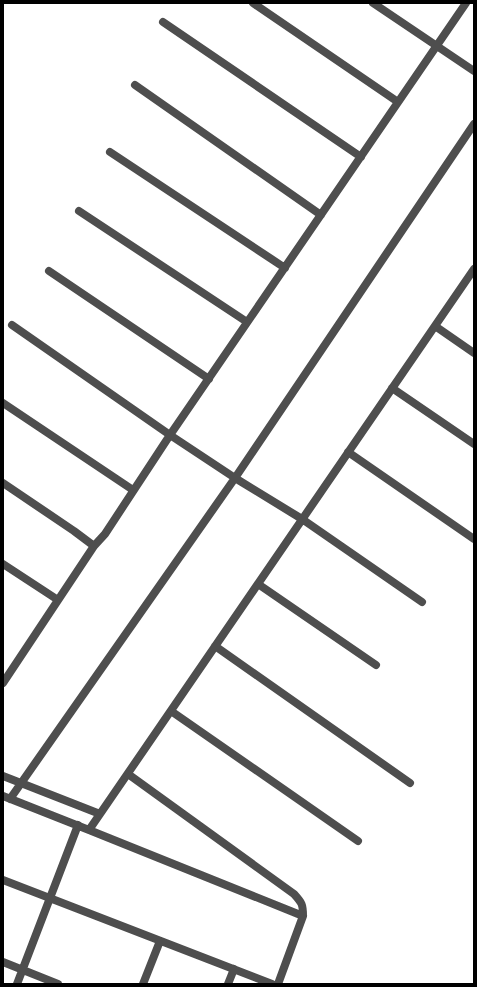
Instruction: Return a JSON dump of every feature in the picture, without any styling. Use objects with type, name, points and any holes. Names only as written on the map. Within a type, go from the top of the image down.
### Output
[{"type":"street","points":[[253,3],[398,102]]},
{"type":"street","points":[[373,3],[474,71]]},
{"type":"street","points":[[3,683],[94,546],[104,534],[247,322],[466,3]]},
{"type":"street","points":[[163,22],[361,157]]},
{"type":"street","points":[[135,84],[321,215]]},
{"type":"street","points":[[303,916],[90,830],[6,798],[21,783],[235,478],[474,124]]},
{"type":"street","points":[[110,152],[285,268]]},
{"type":"street","points":[[79,211],[247,322]]},
{"type":"street","points":[[90,830],[474,269]]},
{"type":"street","points":[[49,271],[209,379]]},
{"type":"street","points":[[12,325],[170,435],[235,478],[302,519],[422,602]]},
{"type":"street","points":[[435,326],[474,353]]},
{"type":"street","points":[[392,388],[474,444]]},
{"type":"street","points":[[3,403],[133,490]]},
{"type":"street","points":[[348,452],[474,539]]},
{"type":"street","points":[[3,483],[74,530],[94,546]]},
{"type":"street","points":[[3,564],[58,600]]},
{"type":"street","points":[[258,584],[376,665]]},
{"type":"street","points":[[215,646],[410,783]]},
{"type":"street","points":[[171,711],[358,841]]},
{"type":"street","points":[[128,774],[294,894],[303,906],[303,916],[278,984]]},
{"type":"street","points":[[3,776],[100,814]]},
{"type":"street","points":[[17,984],[78,826]]},
{"type":"street","points":[[3,880],[272,984]]},
{"type":"street","points":[[143,984],[160,941]]},
{"type":"street","points":[[3,962],[58,984]]},
{"type":"street","points":[[228,984],[234,969]]}]
